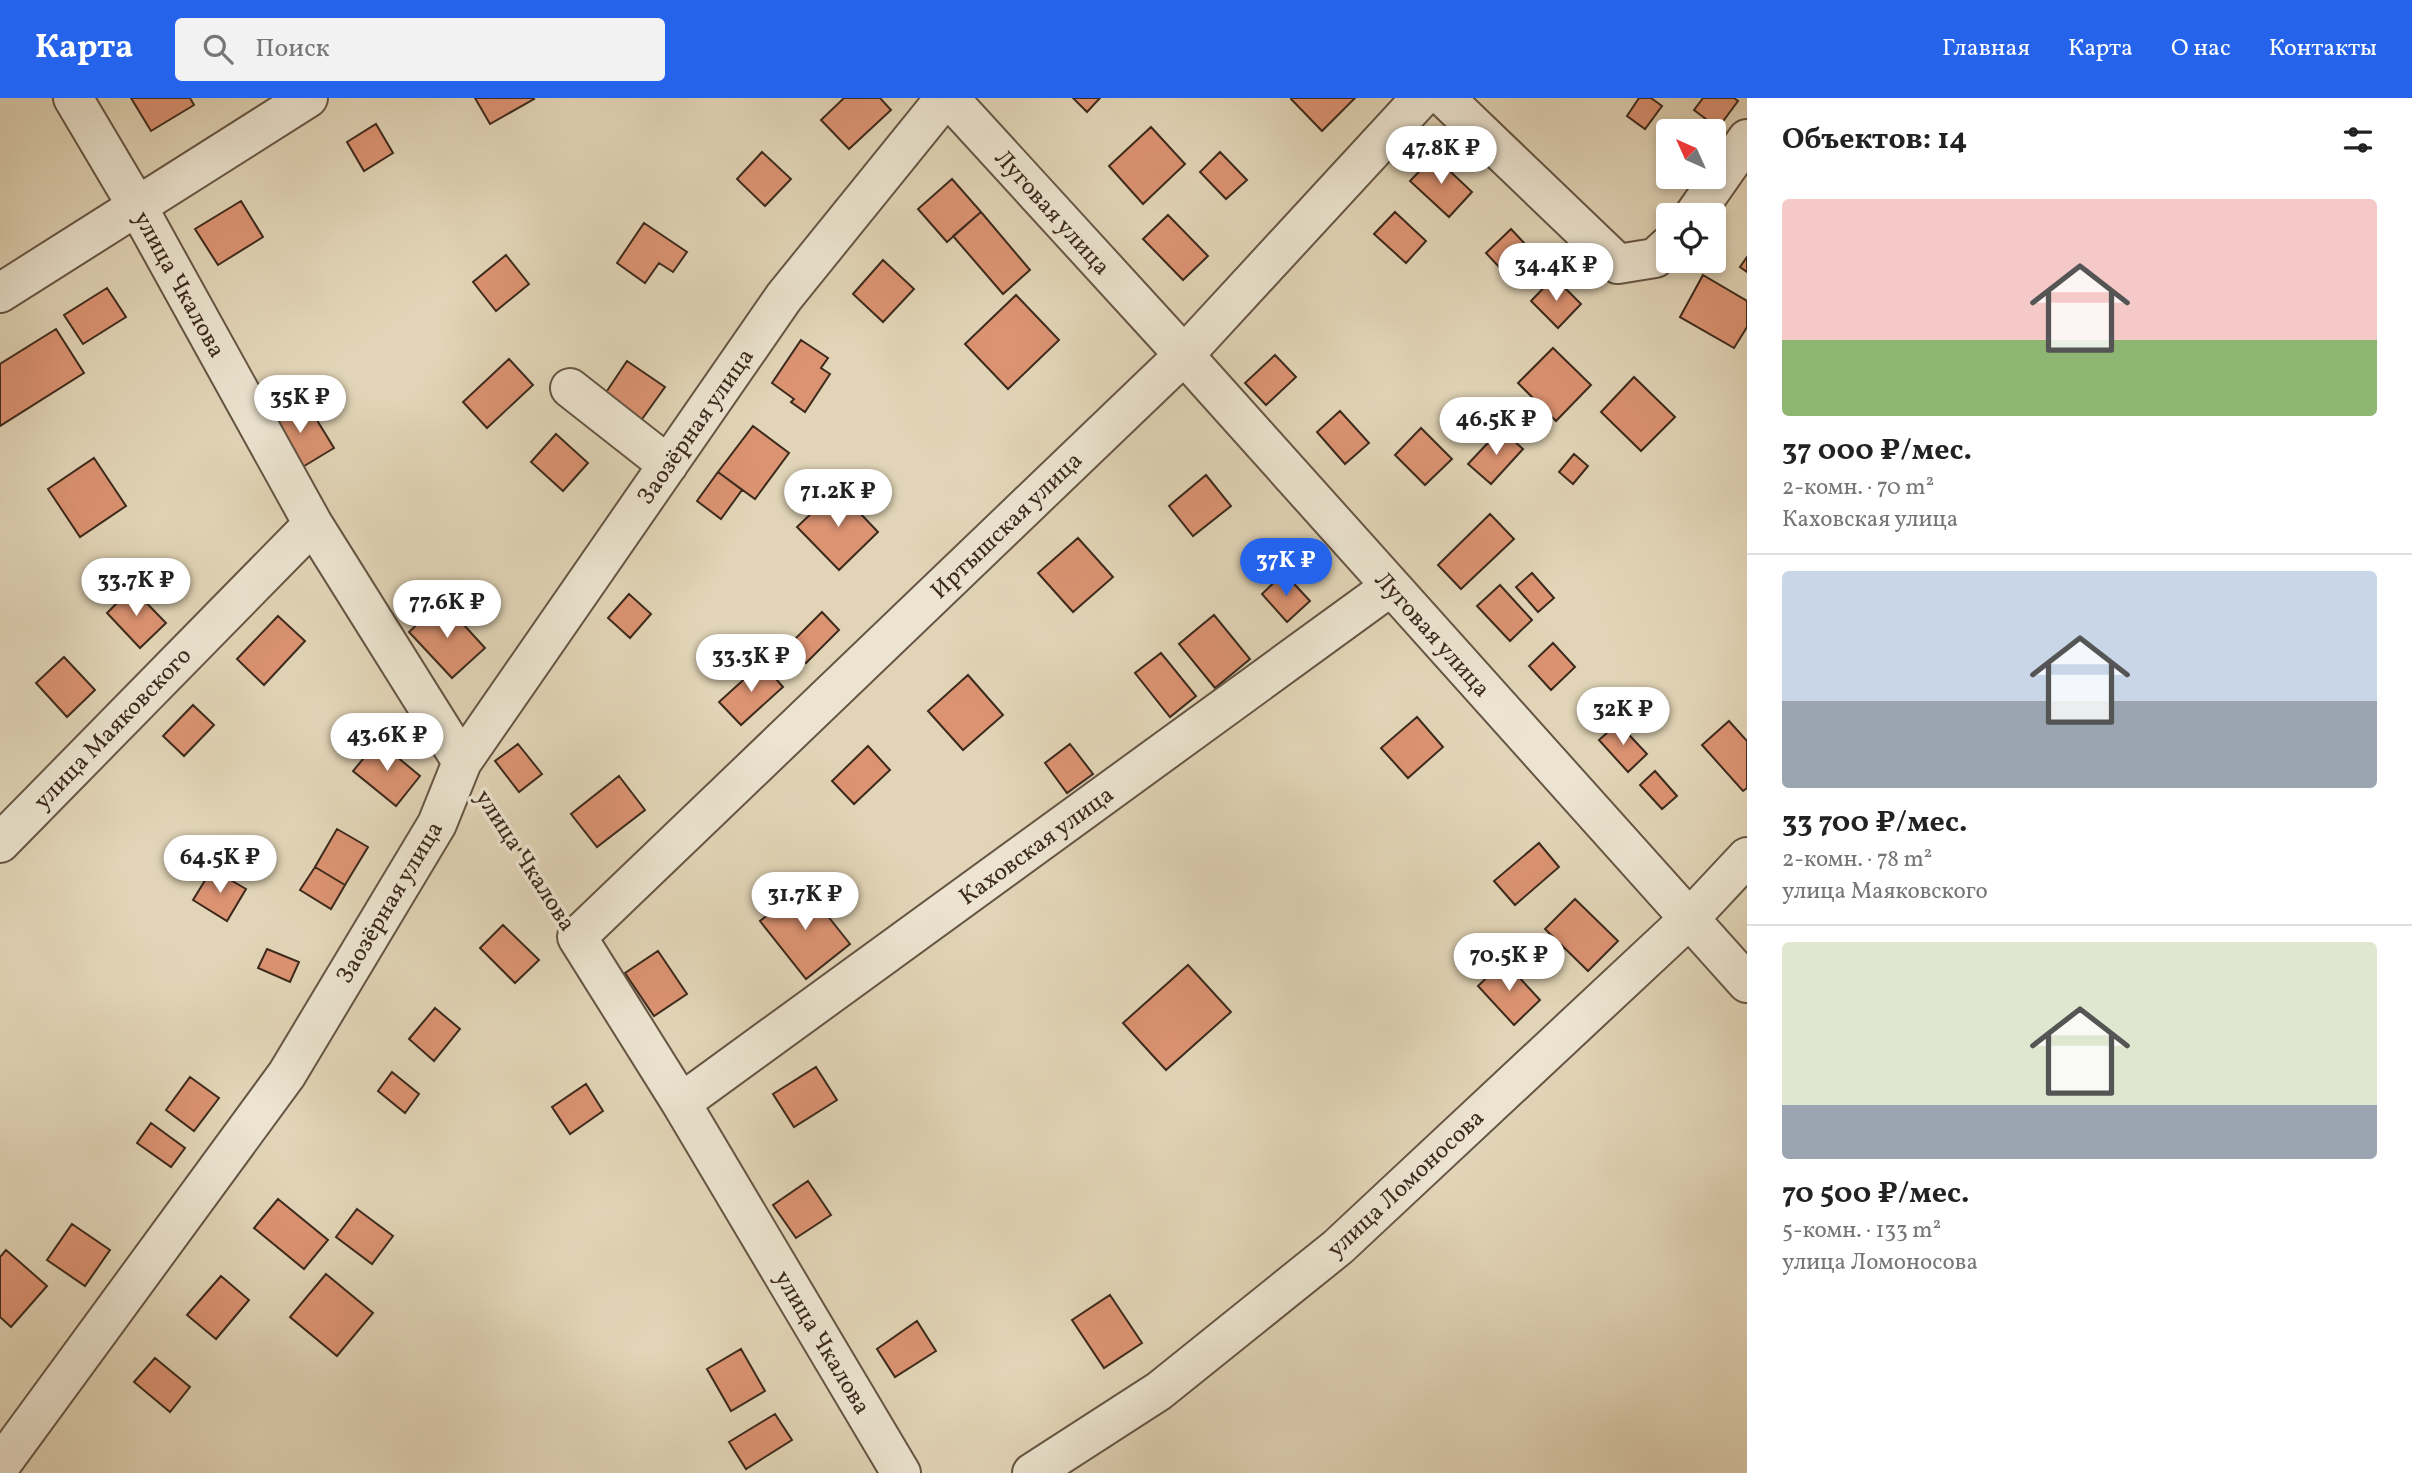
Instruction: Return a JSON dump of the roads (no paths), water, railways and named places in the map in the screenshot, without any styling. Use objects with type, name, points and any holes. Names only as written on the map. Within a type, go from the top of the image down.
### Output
[{"type":"street","name":"улица Чкалова","points":[[73,98],[137,206],[313,524],[462,762]]},
{"type":"street","points":[[0,293],[308,98]]},
{"type":"street","name":"Луговая улица","points":[[947,98],[1184,355],[1747,983]]},
{"type":"street","name":"Заозёрная улица","points":[[0,1466],[287,1074],[438,824],[462,762],[784,297],[947,98]]},
{"type":"street","name":"Иртышская улица","points":[[577,937],[1184,355],[1421,98]]},
{"type":"street","points":[[1445,98],[1618,264],[1656,257]]},
{"type":"street","points":[[1702,203],[1747,139]]},
{"type":"street","points":[[570,388],[668,465]]},
{"type":"street","name":"улица Маяковского","points":[[0,843],[313,524]]},
{"type":"street","name":"Каховская улица","points":[[681,1103],[1390,587]]},
{"type":"street","name":"улица Ломоносова","points":[[1032,1473],[1159,1391],[1338,1247],[1689,919],[1747,857]]},
{"type":"street","name":"улица Чкалова","points":[[577,937],[681,1103],[901,1473]]}]
